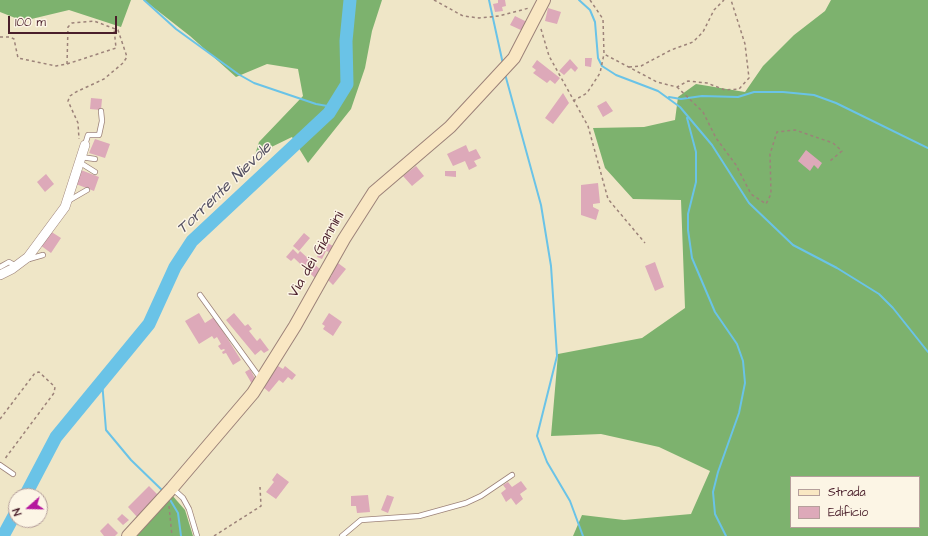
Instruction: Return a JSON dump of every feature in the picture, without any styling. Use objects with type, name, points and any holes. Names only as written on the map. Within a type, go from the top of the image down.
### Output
[{"type":"street","name":"Via dei Giannini","points":[[128,536],[164,498],[253,393],[295,326],[344,239],[374,192],[450,127],[509,64],[514,58],[543,1]]},
{"type":"street","points":[[0,275],[16,266],[40,242],[68,201],[80,160],[82,144]]},
{"type":"lane","points":[[82,144],[88,136],[99,135],[102,121],[101,111]]},
{"type":"lane","points":[[80,160],[95,159]]},
{"type":"lane","points":[[80,160],[95,172]]},
{"type":"lane","points":[[68,201],[88,190]]},
{"type":"lane","points":[[23,260],[43,256]]},
{"type":"lane","points":[[0,267],[9,262],[16,266]]},
{"type":"lane","points":[[200,295],[261,380]]},
{"type":"lane","points":[[0,465],[13,474]]},
{"type":"lane","points":[[342,536],[361,520],[419,516],[466,503],[481,496],[512,475]]},
{"type":"lane","points":[[172,488],[183,498],[189,509],[197,536]]},
{"type":"path","points":[[434,0],[463,16],[479,18],[499,16],[543,1]]},
{"type":"path","points":[[573,101],[587,93],[600,73],[604,54],[603,19],[590,0]]},
{"type":"path","points":[[627,67],[641,66],[671,50],[693,42],[703,32],[714,10],[724,0]]},
{"type":"path","points":[[677,88],[688,81],[706,83],[725,90],[739,89],[749,78],[744,44],[731,0]]},
{"type":"path","points":[[536,15],[548,56],[588,126],[608,199],[645,243]]},
{"type":"path","points":[[67,64],[68,27],[72,23],[94,21],[118,30],[122,37],[127,57],[123,63],[104,79],[70,96],[68,101],[78,123],[82,144]]},
{"type":"path","points":[[0,37],[10,37],[14,39],[18,58],[56,66],[67,64],[116,48],[114,28]]},
{"type":"path","points":[[604,54],[658,82],[677,88],[703,112],[716,138],[736,165],[751,194],[766,204],[771,194],[770,154],[777,132],[795,130],[833,143],[842,151],[830,161]]},
{"type":"path","points":[[0,419],[35,373],[39,372],[55,387],[54,392],[0,465]]},
{"type":"path","points":[[214,536],[261,506],[260,487]]},
{"type":"path","points":[[164,498],[170,507],[172,536]]},
{"type":"green space","points":[[0,0],[131,0],[121,27],[69,10],[23,21],[0,12]]},
{"type":"green space","points":[[144,0],[382,0],[372,31],[365,68],[351,109],[308,163],[292,137],[255,155],[259,142],[303,96],[298,69],[267,64],[236,77],[190,36]]},
{"type":"green space","points":[[831,0],[928,0],[928,536],[573,536],[582,515],[624,520],[691,514],[710,471],[659,447],[601,434],[551,436],[558,354],[642,338],[685,308],[681,200],[633,199],[605,168],[593,128],[644,127],[675,120],[678,97],[696,84],[745,92],[763,66],[794,35],[825,11]]},
{"type":"green space","points":[[171,494],[185,510],[193,536],[131,536]]},
{"type":"building","points":[[498,0],[505,0],[506,6],[502,7],[503,11],[495,12],[493,4],[498,3]]},
{"type":"building","points":[[548,8],[561,12],[557,24],[545,21]]},
{"type":"building","points":[[515,16],[527,22],[523,31],[510,25]]},
{"type":"building","points":[[585,58],[592,58],[591,67],[585,66]]},
{"type":"building","points":[[570,59],[578,68],[575,72],[571,68],[564,75],[559,71]]},
{"type":"building","points":[[537,60],[560,78],[555,84],[550,80],[547,83],[533,73],[536,70],[532,67]]},
{"type":"building","points":[[563,93],[569,103],[553,124],[545,118]]},
{"type":"building","points":[[91,98],[102,99],[101,110],[90,109]]},
{"type":"building","points":[[606,101],[613,111],[603,117],[597,106]]},
{"type":"building","points":[[95,139],[110,144],[105,158],[89,153]]},
{"type":"building","points":[[466,145],[469,152],[476,149],[481,158],[474,161],[477,166],[469,170],[465,161],[453,166],[447,154]]},
{"type":"building","points":[[806,150],[822,163],[818,169],[814,165],[810,171],[798,161]]},
{"type":"building","points":[[416,166],[424,176],[412,186],[403,176]]},
{"type":"building","points":[[81,170],[99,177],[94,191],[76,184]]},
{"type":"building","points":[[445,171],[456,171],[456,177],[445,176]]},
{"type":"building","points":[[46,174],[54,184],[45,192],[37,182]]},
{"type":"building","points":[[598,183],[600,203],[593,204],[593,207],[599,210],[596,220],[581,215],[581,185]]},
{"type":"building","points":[[50,231],[61,238],[51,253],[40,245]]},
{"type":"building","points":[[304,233],[310,238],[299,251],[293,246]]},
{"type":"building","points":[[324,241],[333,246],[329,252],[326,251],[322,259],[317,257]]},
{"type":"building","points":[[293,249],[298,254],[300,251],[323,272],[316,279],[294,258],[291,261],[286,257]]},
{"type":"building","points":[[655,262],[664,287],[655,291],[645,266]]},
{"type":"building","points":[[338,263],[346,269],[333,285],[328,280],[332,275],[329,273]]},
{"type":"building","points":[[199,313],[205,323],[214,317],[241,360],[233,365],[226,353],[223,354],[222,352],[225,350],[221,350],[218,346],[221,344],[217,337],[214,339],[212,336],[199,344],[185,321]]},
{"type":"building","points":[[234,313],[245,326],[248,324],[252,329],[249,331],[257,341],[260,338],[269,350],[264,353],[261,350],[255,355],[226,320]]},
{"type":"building","points":[[329,313],[342,322],[333,336],[323,329],[325,326],[322,324]]},
{"type":"building","points":[[278,366],[283,369],[285,366],[296,375],[292,380],[288,377],[283,383],[279,380],[269,392],[263,387]]},
{"type":"building","points":[[250,369],[257,382],[252,384],[245,372]]},
{"type":"building","points":[[277,473],[289,482],[276,499],[266,492],[274,482],[272,480]]},
{"type":"building","points":[[521,481],[527,489],[520,494],[523,499],[516,505],[511,498],[506,502],[501,493],[506,489],[503,485],[508,482],[512,487]]},
{"type":"building","points":[[149,486],[160,497],[138,518],[128,507]]},
{"type":"building","points":[[368,495],[370,512],[357,513],[356,506],[351,506],[351,496]]},
{"type":"building","points":[[387,495],[394,497],[388,513],[381,510]]},
{"type":"building","points":[[122,514],[129,520],[123,525],[117,519]]},
{"type":"building","points":[[108,523],[118,533],[115,536],[104,536],[100,531]]},
{"type":"waterway","points":[[144,0],[176,29],[238,74],[254,83],[316,104],[333,107]]},
{"type":"waterway","name":"Torrente Nievole","points":[[29,488],[56,437],[149,324],[175,267],[192,241],[329,113],[347,84],[346,41],[350,0]]},
{"type":"waterway","points":[[489,0],[503,64]]},
{"type":"waterway","points":[[579,0],[590,10],[595,22],[598,58],[602,66],[616,75],[658,91],[680,107],[712,145],[749,203],[793,245],[837,268],[879,294],[893,308],[928,352]]},
{"type":"waterway","points":[[505,74],[541,205],[551,266],[557,356],[537,436],[547,462],[570,501],[583,536]]},
{"type":"waterway","points":[[669,97],[681,99],[702,96],[738,97],[754,92],[783,92],[814,95],[836,103],[928,148]]},
{"type":"waterway","points":[[687,118],[696,152],[696,182],[688,214],[688,230],[692,258],[715,312],[737,344],[743,361],[745,383],[739,413],[718,472],[713,492],[715,514],[726,536]]},
{"type":"waterway","points":[[102,381],[106,430],[131,460],[164,492]]},
{"type":"waterway","points":[[169,498],[178,513],[181,536]]},
{"type":"waterway","name":"Torrente Nievole","points":[[3,536],[8,527]]}]
